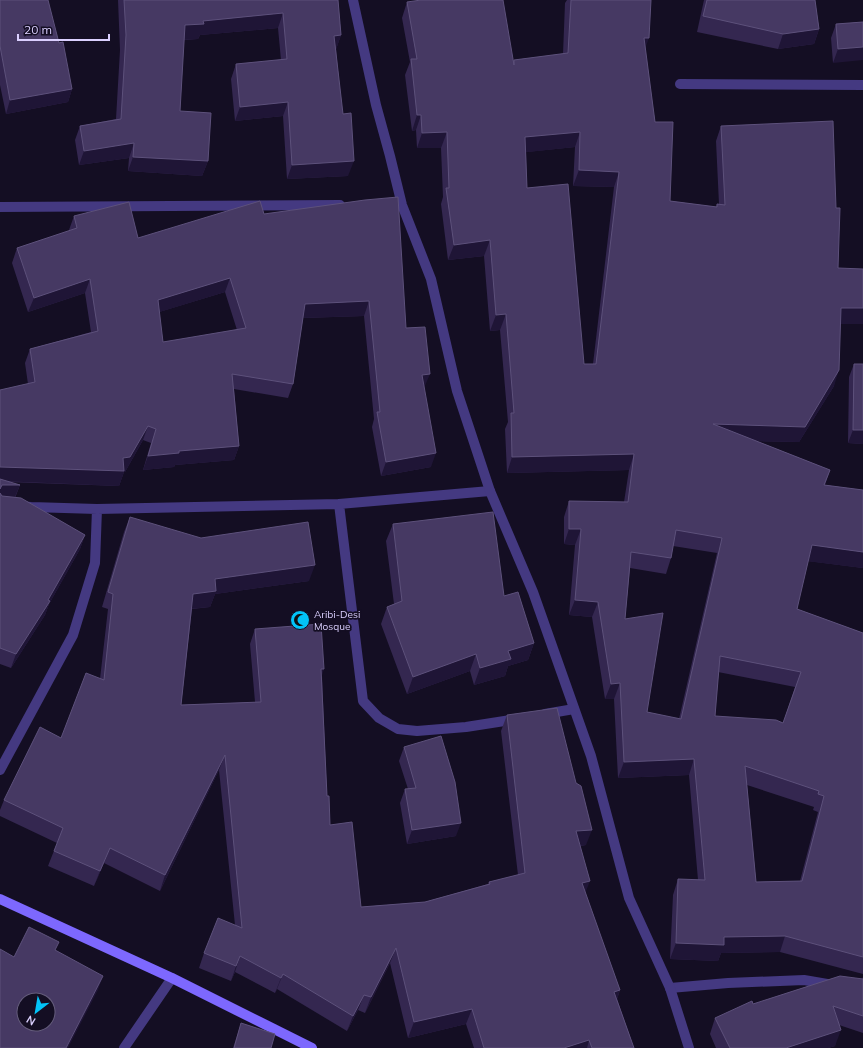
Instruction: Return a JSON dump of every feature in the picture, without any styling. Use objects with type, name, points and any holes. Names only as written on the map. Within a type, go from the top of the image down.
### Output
[{"type":"main road","points":[[0,899],[172,978],[312,1048]]},
{"type":"street","points":[[353,0],[390,156],[398,205],[431,279],[456,391],[490,491],[533,592],[591,756],[629,898],[670,988],[689,1048]]},
{"type":"street","points":[[680,84],[863,85]]},
{"type":"street","points":[[0,207],[346,205]]},
{"type":"street","points":[[0,505],[97,509],[339,504],[490,491]]},
{"type":"street","points":[[339,504],[363,701],[378,718],[398,729],[418,731],[466,727],[574,709]]},
{"type":"street","points":[[0,770],[74,635],[95,563],[97,509]]},
{"type":"street","points":[[124,1048],[172,978]]},
{"type":"street","points":[[670,988],[728,983],[804,980],[841,986]]},
{"type":"building","points":[[0,0],[48,0],[59,43],[63,42],[72,89],[10,100],[0,46]]},
{"type":"building","points":[[124,0],[338,0],[341,35],[334,36],[343,114],[351,113],[354,161],[292,165],[288,102],[240,107],[236,64],[287,59],[283,13],[203,21],[204,24],[185,25],[180,111],[211,113],[208,161],[133,157],[134,143],[84,151],[80,126],[121,119],[126,35]]},
{"type":"building","points":[[421,0],[503,0],[514,65],[514,60],[568,53],[571,0],[651,0],[649,38],[644,38],[655,122],[673,122],[670,201],[717,207],[717,204],[725,205],[721,126],[833,121],[836,208],[840,208],[838,268],[863,269],[863,308],[841,308],[839,370],[805,427],[713,424],[830,470],[824,485],[863,490],[863,552],[812,545],[797,609],[863,633],[863,957],[785,936],[724,937],[724,945],[676,943],[678,879],[705,880],[694,759],[624,762],[620,683],[611,684],[598,602],[575,600],[581,529],[569,529],[569,501],[628,502],[634,454],[512,457],[511,413],[514,413],[506,314],[496,315],[490,240],[454,245],[446,188],[449,188],[447,132],[422,133],[421,115],[417,115],[411,59],[417,59],[407,2]],"holes":[[[580,132],[579,170],[619,172],[596,364],[584,364],[568,184],[527,188],[525,137]],[[676,530],[722,538],[681,719],[647,712],[663,613],[625,619],[631,552],[671,558]],[[720,656],[801,672],[783,723],[776,720],[715,716]],[[745,766],[819,791],[818,794],[824,796],[802,881],[756,882]]]},
{"type":"building","points":[[707,0],[815,0],[819,29],[783,34],[703,16]]},
{"type":"building","points":[[863,22],[863,47],[838,49],[836,24]]},
{"type":"building","points":[[398,197],[406,328],[425,327],[430,374],[422,375],[436,453],[386,462],[377,412],[380,412],[369,301],[305,304],[293,384],[232,374],[239,446],[179,451],[179,453],[148,456],[156,429],[148,426],[130,457],[123,458],[124,471],[0,467],[0,390],[35,382],[30,349],[98,331],[90,279],[34,298],[17,248],[77,228],[74,216],[129,202],[138,238],[260,201],[264,214]],"holes":[[[230,278],[246,328],[163,342],[158,300]]]},
{"type":"building","points":[[854,364],[863,364],[863,430],[853,430]]},
{"type":"building","points":[[0,479],[20,485],[2,485],[0,489]]},
{"type":"building","points":[[0,493],[2,496],[21,498],[85,535],[48,600],[50,601],[16,654],[0,648]]},
{"type":"building","points":[[493,512],[504,596],[518,592],[534,643],[508,651],[511,659],[480,668],[476,654],[413,677],[387,607],[402,601],[393,524]]},
{"type":"building","points":[[130,517],[201,538],[308,522],[315,565],[215,579],[216,591],[193,594],[181,705],[261,702],[255,629],[321,624],[324,669],[321,669],[327,796],[329,796],[330,825],[352,822],[361,907],[425,902],[490,884],[489,882],[525,873],[507,715],[557,708],[576,783],[581,786],[592,830],[576,831],[590,881],[582,883],[620,990],[614,992],[634,1048],[592,1048],[589,1040],[564,1048],[484,1048],[472,1009],[414,1022],[396,948],[371,997],[364,995],[353,1016],[283,974],[281,978],[240,956],[236,966],[204,953],[218,918],[242,928],[225,755],[165,875],[110,848],[100,871],[54,851],[63,828],[4,800],[40,727],[61,738],[86,673],[104,680],[113,594],[108,592]]},
{"type":"building","points":[[441,736],[455,782],[461,823],[412,830],[405,789],[416,788],[404,747]]},
{"type":"building","points":[[29,927],[59,942],[55,950],[103,976],[66,1048],[0,1048],[0,949],[14,957]]},
{"type":"building","points":[[840,976],[863,979],[863,1016],[833,1006],[841,1030],[786,1048],[730,1048],[715,1018],[752,1001],[753,1004]]},
{"type":"building","points":[[241,1023],[275,1034],[271,1048],[234,1048]]},
{"type":"place","name":"Aribi-Desi Mosque","points":[[300,620]]}]
